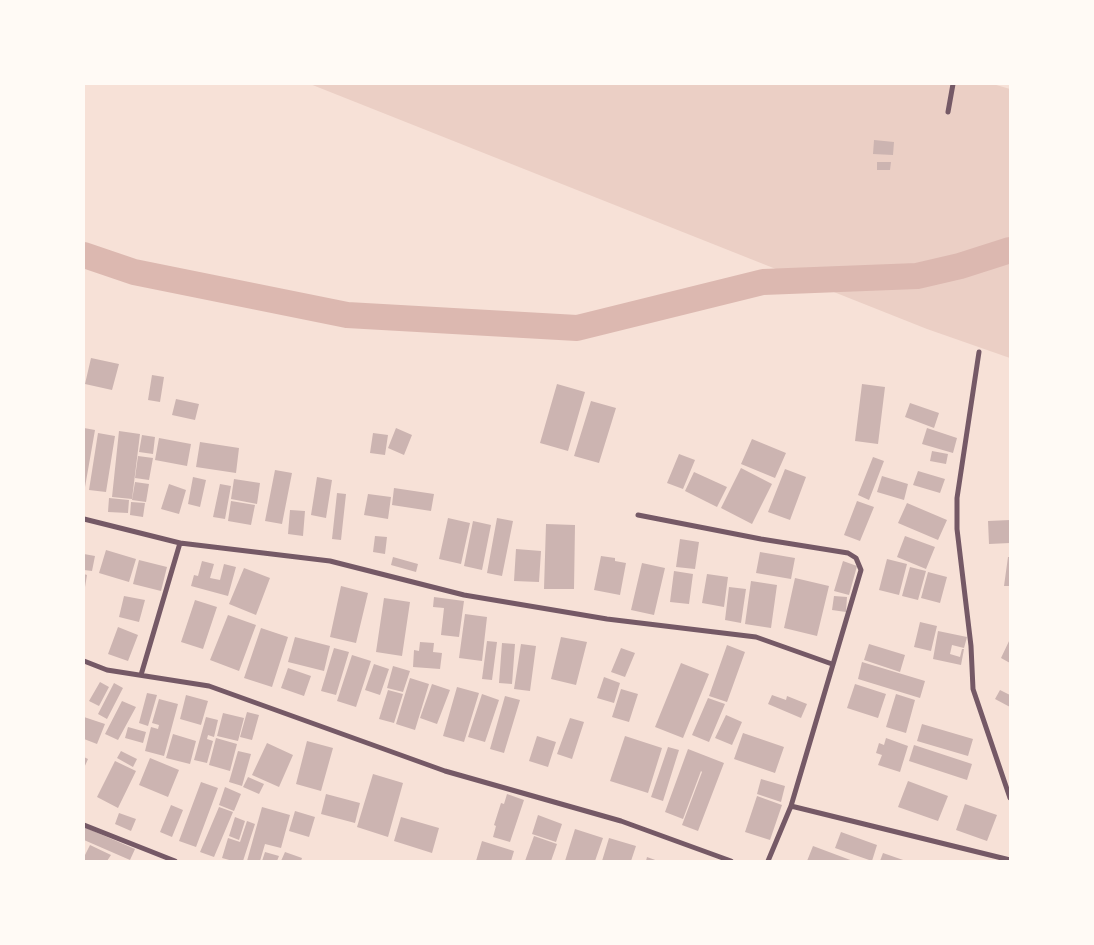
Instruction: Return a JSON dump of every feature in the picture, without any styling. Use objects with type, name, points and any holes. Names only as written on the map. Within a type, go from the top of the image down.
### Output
[{"type":"street","points":[[948,112],[953,84]]},
{"type":"street","points":[[979,352],[957,498],[957,529],[971,646],[973,689],[1010,798]]},
{"type":"street","points":[[638,515],[761,540],[848,554],[856,558],[861,570],[791,806],[768,861]]},
{"type":"street","points":[[84,519],[180,543],[330,561],[464,595],[608,619],[756,637],[832,664]]},
{"type":"street","points":[[141,675],[180,543]]},
{"type":"street","points":[[84,661],[107,670],[209,686],[445,771],[621,821],[731,861]]},
{"type":"street","points":[[791,806],[1010,860]]},
{"type":"street","points":[[84,825],[175,861]]},
{"type":"shaded area","points":[[310,84],[993,84],[1010,89],[1010,358],[927,329]]},
{"type":"building","points":[[874,140],[894,142],[893,155],[873,154]]},
{"type":"building","points":[[877,162],[891,162],[890,170],[877,170]]},
{"type":"building","points":[[91,358],[119,364],[112,390],[85,384]]},
{"type":"building","points":[[152,375],[164,377],[160,402],[148,400]]},
{"type":"building","points":[[557,384],[585,392],[568,451],[540,443]]},
{"type":"building","points":[[862,384],[885,387],[878,444],[855,441]]},
{"type":"building","points":[[176,399],[199,404],[195,420],[172,415]]},
{"type":"building","points":[[591,401],[616,408],[599,463],[574,456]]},
{"type":"building","points":[[910,403],[939,413],[934,428],[905,417]]},
{"type":"building","points":[[84,428],[95,430],[85,487],[84,487]]},
{"type":"building","points":[[396,428],[412,435],[404,455],[388,448]]},
{"type":"building","points":[[927,428],[957,438],[953,453],[922,444]]},
{"type":"building","points":[[119,431],[140,434],[132,499],[112,497]]},
{"type":"building","points":[[98,433],[115,436],[106,492],[89,490]]},
{"type":"building","points":[[373,433],[388,435],[385,455],[370,453]]},
{"type":"building","points":[[142,435],[155,437],[153,454],[139,452]]},
{"type":"building","points":[[159,438],[191,444],[187,466],[155,460]]},
{"type":"building","points":[[752,439],[786,453],[775,478],[741,464]]},
{"type":"building","points":[[200,442],[239,448],[236,473],[196,467]]},
{"type":"building","points":[[932,451],[948,454],[946,464],[930,461]]},
{"type":"building","points":[[679,454],[695,460],[683,489],[667,483]]},
{"type":"building","points":[[138,456],[153,458],[149,480],[135,478]]},
{"type":"building","points":[[873,457],[884,461],[869,500],[858,495]]},
{"type":"building","points":[[741,468],[772,484],[752,524],[721,508]]},
{"type":"building","points":[[785,469],[806,477],[790,520],[768,512]]},
{"type":"building","points":[[275,470],[292,473],[282,524],[265,521]]},
{"type":"building","points":[[918,471],[945,479],[940,493],[913,485]]},
{"type":"building","points":[[694,472],[727,487],[717,507],[685,491]]},
{"type":"building","points":[[882,476],[908,484],[904,500],[877,492]]},
{"type":"building","points":[[193,477],[206,480],[200,507],[188,504]]},
{"type":"building","points":[[317,477],[332,480],[326,518],[311,515]]},
{"type":"building","points":[[234,479],[260,483],[257,504],[231,499]]},
{"type":"building","points":[[135,482],[149,484],[146,502],[132,500]]},
{"type":"building","points":[[169,484],[186,490],[179,514],[161,509]]},
{"type":"building","points":[[220,484],[231,486],[225,519],[213,517]]},
{"type":"building","points":[[394,488],[434,494],[431,511],[392,505]]},
{"type":"building","points":[[337,493],[346,494],[341,540],[332,539]]},
{"type":"building","points":[[368,494],[391,497],[388,519],[364,515]]},
{"type":"building","points":[[109,498],[129,500],[128,513],[108,512]]},
{"type":"building","points":[[231,501],[255,505],[251,525],[228,521]]},
{"type":"building","points":[[857,501],[874,507],[860,541],[844,535]]},
{"type":"building","points":[[131,502],[145,503],[143,517],[130,515]]},
{"type":"building","points":[[907,503],[947,520],[938,540],[898,523]]},
{"type":"building","points":[[290,510],[305,511],[303,536],[288,534]]},
{"type":"building","points":[[448,518],[470,523],[461,564],[439,559]]},
{"type":"building","points":[[497,518],[513,521],[502,576],[487,573]]},
{"type":"building","points":[[1010,520],[1010,543],[989,544],[988,521]]},
{"type":"building","points":[[473,521],[491,525],[482,570],[464,566]]},
{"type":"building","points":[[546,524],[575,525],[574,589],[544,589]]},
{"type":"building","points":[[375,536],[387,537],[385,554],[373,552]]},
{"type":"building","points":[[905,536],[935,547],[926,569],[897,557]]},
{"type":"building","points":[[680,539],[699,542],[695,569],[676,567]]},
{"type":"building","points":[[516,549],[541,551],[539,582],[514,581]]},
{"type":"building","points":[[106,550],[136,559],[129,582],[99,573]]},
{"type":"building","points":[[760,552],[795,558],[791,579],[756,573]]},
{"type":"building","points":[[84,554],[95,556],[92,571],[84,570]]},
{"type":"building","points":[[601,556],[615,558],[615,561],[626,563],[620,595],[594,590]]},
{"type":"building","points":[[393,557],[418,564],[416,572],[391,565]]},
{"type":"building","points":[[1008,557],[1010,557],[1010,586],[1004,586]]},
{"type":"building","points":[[887,559],[907,564],[899,595],[879,590]]},
{"type":"building","points":[[139,560],[167,567],[161,591],[133,584]]},
{"type":"building","points":[[202,561],[214,564],[210,578],[220,580],[224,564],[236,567],[228,596],[191,586],[194,575],[198,576]]},
{"type":"building","points":[[843,561],[857,566],[849,595],[834,591]]},
{"type":"building","points":[[642,563],[665,568],[654,615],[631,610]]},
{"type":"building","points":[[910,567],[926,571],[918,600],[902,596]]},
{"type":"building","points":[[244,568],[270,578],[256,615],[229,604]]},
{"type":"building","points":[[674,571],[693,574],[689,604],[670,602]]},
{"type":"building","points":[[928,572],[947,577],[940,603],[921,598]]},
{"type":"building","points":[[84,574],[87,575],[85,587],[84,587]]},
{"type":"building","points":[[707,574],[728,577],[724,607],[702,603]]},
{"type":"building","points":[[795,578],[829,586],[817,636],[784,628]]},
{"type":"building","points":[[751,581],[777,585],[771,628],[745,624]]},
{"type":"building","points":[[341,586],[368,593],[356,643],[330,637]]},
{"type":"building","points":[[729,587],[746,589],[741,623],[725,620]]},
{"type":"building","points":[[124,596],[145,600],[139,622],[119,617]]},
{"type":"building","points":[[834,596],[847,597],[846,612],[832,610]]},
{"type":"building","points":[[434,597],[464,601],[459,637],[441,635],[444,608],[433,607]]},
{"type":"building","points":[[384,598],[410,602],[402,656],[376,652]]},
{"type":"building","points":[[195,600],[217,607],[203,649],[181,642]]},
{"type":"building","points":[[465,614],[487,617],[482,661],[459,658]]},
{"type":"building","points":[[228,615],[256,625],[239,671],[210,660]]},
{"type":"building","points":[[920,622],[937,626],[931,651],[914,647]]},
{"type":"building","points":[[118,627],[138,635],[128,661],[108,654]]},
{"type":"building","points":[[261,628],[288,637],[272,687],[244,678]]},
{"type":"building","points":[[938,631],[967,637],[964,648],[952,645],[950,654],[960,657],[962,649],[964,649],[961,665],[933,659]]},
{"type":"building","points":[[295,637],[330,646],[324,671],[288,662]]},
{"type":"building","points":[[561,637],[587,642],[576,685],[551,679]]},
{"type":"building","points":[[1010,639],[1010,663],[1001,658]]},
{"type":"building","points":[[487,641],[497,642],[492,680],[482,679]]},
{"type":"building","points":[[420,642],[434,643],[433,652],[442,653],[440,669],[413,667],[414,650],[419,651]]},
{"type":"building","points":[[502,643],[515,644],[512,684],[499,683]]},
{"type":"building","points":[[521,644],[536,646],[530,691],[514,689]]},
{"type":"building","points":[[869,644],[905,655],[900,672],[864,660]]},
{"type":"building","points":[[727,645],[745,652],[727,702],[709,696]]},
{"type":"building","points":[[334,648],[349,652],[336,695],[321,691]]},
{"type":"building","points":[[621,648],[635,653],[625,677],[611,672]]},
{"type":"building","points":[[352,655],[371,661],[356,707],[337,701]]},
{"type":"building","points":[[862,662],[925,681],[920,698],[858,679]]},
{"type":"building","points":[[681,663],[709,674],[683,738],[655,727]]},
{"type":"building","points":[[374,664],[389,669],[380,695],[365,690]]},
{"type":"building","points":[[393,666],[410,671],[403,692],[387,688]]},
{"type":"building","points":[[288,668],[311,676],[304,696],[281,688]]},
{"type":"building","points":[[604,677],[620,683],[614,703],[597,698]]},
{"type":"building","points":[[410,678],[429,684],[415,730],[396,724]]},
{"type":"building","points":[[100,682],[109,687],[99,706],[89,701]]},
{"type":"building","points":[[114,683],[123,688],[107,719],[98,714]]},
{"type":"building","points":[[432,684],[450,690],[437,724],[420,718]]},
{"type":"building","points":[[855,684],[886,694],[878,718],[847,708]]},
{"type":"building","points":[[457,687],[479,693],[464,742],[443,736]]},
{"type":"building","points":[[621,689],[638,694],[629,722],[612,717]]},
{"type":"building","points":[[388,690],[403,694],[394,723],[379,719]]},
{"type":"building","points":[[1000,690],[1010,695],[1010,707],[995,699]]},
{"type":"building","points":[[147,693],[157,695],[148,726],[139,723]]},
{"type":"building","points":[[482,694],[499,700],[485,742],[468,737]]},
{"type":"building","points":[[896,694],[915,700],[906,733],[886,727]]},
{"type":"building","points":[[186,695],[208,701],[201,725],[180,719]]},
{"type":"building","points":[[772,695],[786,700],[787,696],[807,704],[801,718],[768,704]]},
{"type":"building","points":[[505,696],[520,700],[504,753],[490,749]]},
{"type":"building","points":[[708,698],[725,704],[709,742],[692,735]]},
{"type":"building","points":[[159,699],[178,704],[164,756],[145,751],[151,727],[158,729],[159,725],[152,723]]},
{"type":"building","points":[[122,701],[136,707],[118,740],[105,734]]},
{"type":"building","points":[[247,712],[259,715],[252,740],[240,737]]},
{"type":"building","points":[[223,713],[244,718],[238,741],[217,736]]},
{"type":"building","points":[[726,715],[742,722],[732,745],[715,738]]},
{"type":"building","points":[[84,717],[105,724],[97,744],[84,739]]},
{"type":"building","points":[[206,717],[218,720],[214,737],[208,735],[207,739],[213,741],[207,763],[194,760]]},
{"type":"building","points":[[570,718],[584,722],[572,759],[557,754]]},
{"type":"building","points":[[922,724],[973,739],[968,756],[917,741]]},
{"type":"building","points":[[128,727],[146,732],[143,743],[125,738]]},
{"type":"building","points":[[743,733],[784,747],[775,773],[734,759]]},
{"type":"building","points":[[173,734],[196,741],[190,764],[166,758]]},
{"type":"building","points":[[537,736],[556,742],[548,767],[529,761]]},
{"type":"building","points":[[625,736],[662,748],[648,793],[610,781]]},
{"type":"building","points":[[216,738],[237,744],[230,771],[209,765]]},
{"type":"building","points":[[886,738],[908,746],[900,772],[878,765],[882,755],[876,753],[879,743],[884,745]]},
{"type":"building","points":[[307,741],[333,748],[321,791],[296,784]]},
{"type":"building","points":[[267,743],[293,755],[279,787],[252,775]]},
{"type":"building","points":[[914,745],[972,764],[967,780],[909,761]]},
{"type":"building","points":[[668,747],[679,750],[663,801],[651,797]]},
{"type":"building","points":[[688,749],[724,763],[698,831],[682,825],[701,771],[683,819],[665,812]]},
{"type":"building","points":[[121,751],[137,759],[133,767],[117,758]]},
{"type":"building","points":[[238,751],[251,754],[242,786],[229,782]]},
{"type":"building","points":[[84,757],[88,759],[84,768]]},
{"type":"building","points":[[150,758],[179,770],[168,797],[139,785]]},
{"type":"building","points":[[115,761],[136,771],[118,808],[97,797]]},
{"type":"building","points":[[373,774],[403,783],[388,837],[357,827]]},
{"type":"building","points":[[248,777],[264,784],[259,794],[243,787]]},
{"type":"building","points":[[761,779],[785,786],[781,802],[757,794]]},
{"type":"building","points":[[908,781],[948,796],[938,821],[898,807]]},
{"type":"building","points":[[201,782],[218,788],[196,847],[179,841]]},
{"type":"building","points":[[225,787],[241,794],[234,811],[219,805]]},
{"type":"building","points":[[326,794],[360,803],[355,823],[321,814]]},
{"type":"building","points":[[507,794],[524,800],[510,842],[493,837],[496,826],[494,825],[501,803],[504,804]]},
{"type":"building","points":[[757,796],[782,805],[770,840],[745,832]]},
{"type":"building","points":[[965,804],[997,815],[987,841],[956,830]]},
{"type":"building","points":[[171,805],[183,810],[172,837],[160,832]]},
{"type":"building","points":[[219,807],[233,812],[214,857],[200,852]]},
{"type":"building","points":[[262,807],[290,815],[281,848],[265,844],[260,861],[247,861]]},
{"type":"building","points":[[295,811],[315,817],[309,837],[289,831]]},
{"type":"building","points":[[119,813],[136,819],[131,831],[115,824]]},
{"type":"building","points":[[538,815],[562,824],[556,842],[532,834]]},
{"type":"building","points":[[235,817],[245,821],[239,840],[229,836]]},
{"type":"building","points":[[401,817],[439,828],[432,853],[394,841]]},
{"type":"building","points":[[247,821],[255,824],[243,861],[222,858],[228,838],[240,842]]},
{"type":"building","points":[[84,827],[135,849],[130,860],[84,840]]},
{"type":"building","points":[[575,829],[603,838],[595,861],[565,861]]},
{"type":"building","points":[[841,832],[877,845],[872,861],[835,848]]},
{"type":"building","points":[[534,836],[557,844],[551,861],[525,861]]},
{"type":"building","points":[[609,838],[636,846],[631,861],[602,861]]},
{"type":"building","points":[[482,841],[514,851],[511,861],[476,861]]},
{"type":"building","points":[[90,845],[111,855],[107,861],[84,861]]},
{"type":"building","points":[[813,846],[853,861],[807,861]]},
{"type":"building","points":[[265,852],[279,856],[277,861],[262,861]]},
{"type":"building","points":[[285,852],[302,858],[301,861],[281,861]]},
{"type":"building","points":[[883,853],[906,861],[880,861]]},
{"type":"building","points":[[647,857],[658,861],[646,861]]},
{"type":"waterway","points":[[84,255],[134,272],[347,315],[577,328],[763,282],[917,276],[960,266],[1010,250]]}]
